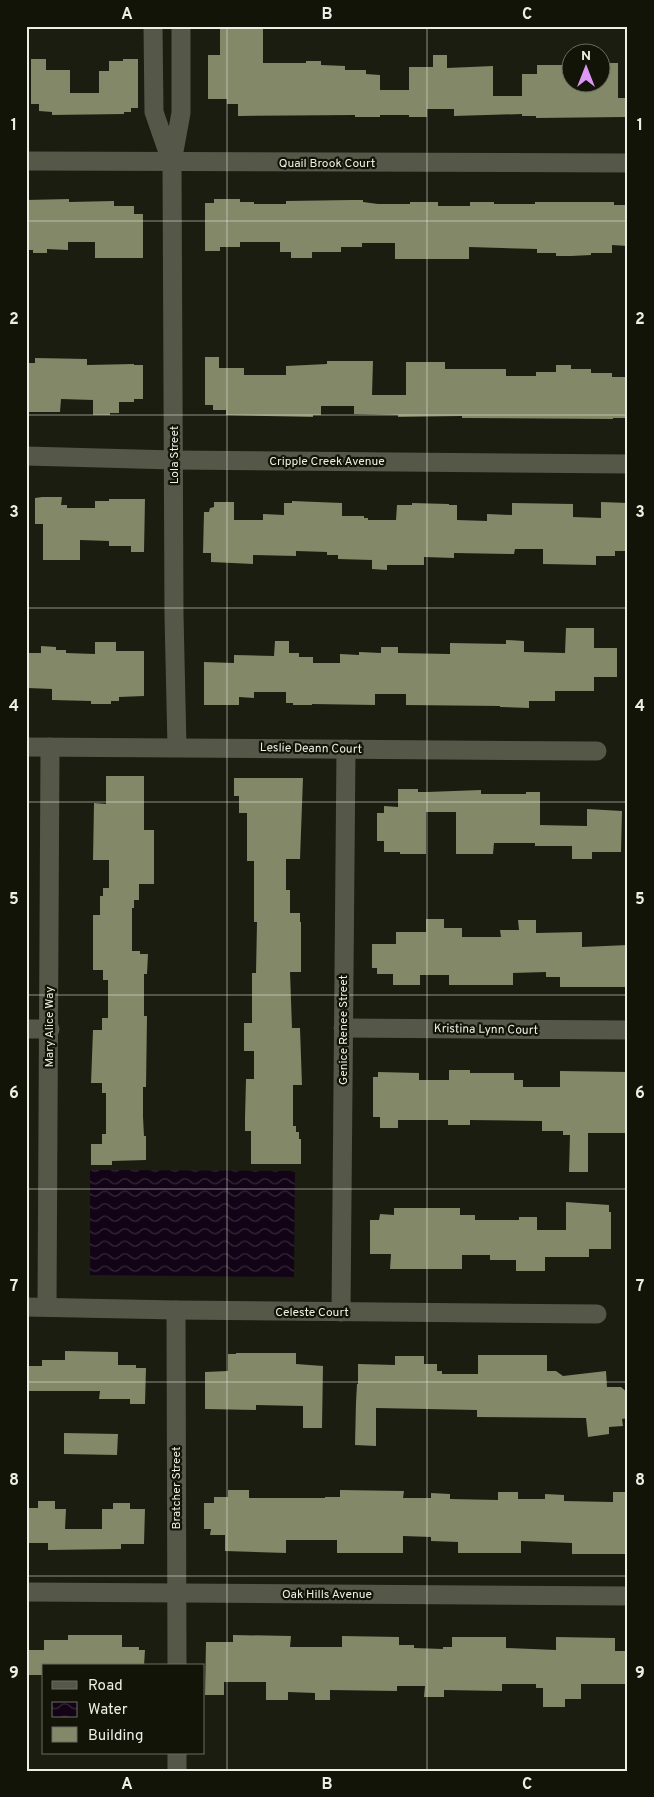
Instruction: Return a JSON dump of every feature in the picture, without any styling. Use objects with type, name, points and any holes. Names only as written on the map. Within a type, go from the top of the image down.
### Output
[{"type":"street","name":"Lola Street","points":[[153,26],[154,112],[172,162]]},
{"type":"street","name":"Lola Street","points":[[177,747],[174,615],[172,162],[181,113],[181,26]]},
{"type":"street","name":"Quail Brook Court","points":[[26,161],[628,164]]},
{"type":"street","name":"Cripple Creek Avenue","points":[[26,456],[174,460],[628,464]]},
{"type":"street","name":"Leslie Deann Court","points":[[26,746],[597,751]]},
{"type":"street","name":"Mary Alice Way","points":[[47,1306],[50,1029],[50,747]]},
{"type":"street","name":"Genice Renee Street","points":[[341,1312],[346,749]]},
{"type":"street","name":"Kristina Lynn Court","points":[[343,1028],[628,1030]]},
{"type":"street","points":[[26,1029],[50,1029]]},
{"type":"street","name":"Celeste Court","points":[[26,1306],[176,1310],[597,1314]]},
{"type":"street","name":"Bratcher Street","points":[[176,1310],[177,1664]]},
{"type":"street","name":"Oak Hills Avenue","points":[[26,1592],[628,1596]]},
{"type":"street","points":[[177,1754],[177,1771]]},
{"type":"water","points":[[90,1170],[295,1171],[294,1277],[90,1275]]},
{"type":"building","points":[[220,26],[263,26],[263,63],[321,61],[321,65],[345,66],[345,70],[366,70],[366,74],[380,75],[380,90],[409,90],[409,67],[433,67],[433,55],[447,55],[447,68],[493,66],[493,96],[522,96],[522,74],[537,74],[537,65],[562,65],[562,92],[612,92],[612,63],[618,63],[618,98],[625,98],[625,117],[536,118],[536,116],[522,116],[522,114],[454,116],[454,109],[427,109],[427,117],[409,117],[409,115],[380,115],[380,117],[355,117],[355,115],[238,116],[238,104],[227,104],[227,99],[208,99],[208,55],[220,55]]},
{"type":"building","points":[[31,59],[46,59],[46,70],[70,70],[70,93],[99,93],[99,71],[109,71],[109,61],[138,59],[138,108],[131,108],[131,112],[124,112],[124,114],[52,115],[52,112],[39,111],[39,104],[31,104]]},
{"type":"building","points":[[69,199],[69,202],[114,201],[114,206],[134,206],[134,214],[143,214],[143,258],[95,258],[95,242],[68,242],[68,250],[47,249],[47,253],[33,253],[33,250],[26,250],[26,200]]},
{"type":"building","points":[[214,199],[240,199],[240,202],[254,202],[254,204],[286,204],[286,201],[352,200],[363,200],[363,202],[378,204],[438,202],[438,206],[470,206],[470,202],[535,204],[535,202],[614,202],[614,205],[628,205],[628,246],[612,245],[612,253],[591,253],[591,255],[571,256],[556,256],[556,253],[537,253],[537,249],[469,247],[469,259],[395,259],[395,243],[362,243],[362,247],[341,247],[341,252],[312,252],[312,258],[291,258],[291,252],[280,252],[280,242],[240,242],[240,247],[220,247],[220,251],[205,251],[205,203],[214,203]]},
{"type":"building","points":[[205,357],[219,357],[219,368],[244,368],[244,375],[286,375],[286,366],[327,364],[327,361],[373,361],[372,395],[406,395],[406,362],[445,362],[445,369],[506,369],[506,376],[536,376],[536,372],[556,372],[556,365],[571,365],[571,369],[591,369],[591,373],[612,373],[612,377],[627,377],[627,418],[398,417],[398,415],[354,414],[354,406],[321,406],[321,415],[313,415],[313,417],[226,415],[226,410],[213,410],[213,405],[205,405]]},
{"type":"building","points":[[35,358],[87,359],[87,365],[143,365],[143,399],[134,399],[134,402],[119,402],[119,413],[110,413],[110,415],[93,415],[93,400],[61,399],[60,412],[26,412],[26,363],[35,363]]},
{"type":"building","points":[[62,497],[61,505],[67,505],[67,508],[95,508],[95,501],[109,501],[109,499],[145,499],[144,552],[131,552],[131,546],[109,546],[109,541],[80,540],[80,560],[43,560],[43,524],[35,524],[35,498]]},
{"type":"building","points":[[292,501],[342,503],[342,516],[364,516],[368,520],[396,520],[397,505],[412,505],[412,503],[449,504],[457,505],[457,520],[487,521],[487,514],[512,515],[512,503],[573,504],[573,517],[601,518],[601,502],[628,503],[628,551],[615,551],[615,556],[596,556],[596,565],[543,564],[543,549],[515,549],[514,554],[454,553],[454,558],[424,557],[424,565],[387,565],[387,570],[372,569],[372,560],[338,559],[338,555],[327,555],[327,552],[296,551],[296,556],[253,555],[253,564],[211,562],[211,553],[203,553],[204,512],[209,512],[210,508],[214,507],[214,502],[234,502],[234,520],[263,520],[263,514],[284,515],[284,503],[292,503]]},
{"type":"building","points":[[566,628],[594,628],[594,648],[617,648],[617,677],[594,677],[594,691],[555,691],[555,701],[529,701],[529,708],[406,705],[406,694],[375,694],[375,705],[293,705],[293,703],[286,703],[286,692],[254,692],[254,698],[239,697],[239,705],[204,705],[204,662],[234,663],[234,655],[274,656],[275,641],[289,641],[289,653],[299,653],[299,657],[313,657],[313,663],[340,663],[340,654],[359,655],[359,652],[381,653],[381,647],[398,647],[398,653],[450,654],[450,643],[506,644],[506,640],[524,641],[524,652],[565,653]]},
{"type":"building","points":[[95,642],[116,642],[116,651],[144,651],[144,696],[119,697],[119,701],[111,701],[111,704],[91,704],[91,701],[52,700],[52,689],[28,688],[28,653],[41,653],[41,646],[56,647],[56,650],[66,650],[66,653],[95,654]]},
{"type":"building","points":[[106,776],[144,776],[144,830],[154,830],[154,884],[139,884],[139,900],[134,900],[134,908],[132,908],[132,951],[148,954],[147,974],[144,974],[144,1016],[147,1016],[146,1087],[143,1087],[146,1160],[112,1161],[112,1165],[91,1165],[91,1144],[102,1144],[102,1134],[106,1134],[106,1093],[102,1093],[102,1083],[91,1083],[93,1030],[102,1030],[102,1018],[108,1018],[108,980],[103,980],[103,970],[93,970],[93,915],[100,915],[100,896],[103,896],[103,888],[109,888],[109,860],[93,860],[94,803],[106,804]]},
{"type":"building","points":[[234,778],[303,778],[300,859],[286,859],[286,890],[290,890],[290,913],[300,913],[301,922],[301,972],[290,972],[292,1028],[300,1028],[302,1085],[293,1085],[293,1126],[296,1126],[296,1132],[299,1132],[299,1139],[301,1139],[301,1164],[251,1164],[251,1131],[245,1131],[246,1079],[254,1079],[254,1051],[244,1051],[244,1023],[252,1023],[252,973],[256,973],[257,922],[254,922],[254,861],[247,861],[247,813],[239,813],[239,796],[234,796]]},
{"type":"building","points":[[398,789],[418,789],[418,792],[481,790],[481,794],[526,794],[526,792],[540,792],[540,825],[587,826],[587,809],[622,811],[621,852],[592,852],[592,859],[572,859],[572,846],[535,846],[535,843],[494,843],[493,854],[456,854],[456,812],[426,812],[426,854],[384,852],[384,841],[377,841],[377,813],[384,813],[384,806],[398,807]]},
{"type":"building","points":[[426,919],[444,919],[444,928],[462,928],[462,937],[501,937],[500,930],[519,930],[518,920],[536,920],[536,933],[582,932],[582,947],[628,945],[627,987],[560,987],[560,977],[546,977],[546,972],[513,973],[513,985],[449,985],[449,975],[420,975],[420,985],[393,985],[393,974],[377,974],[377,968],[372,968],[372,944],[396,944],[396,932],[426,932]]},
{"type":"building","points":[[449,1070],[470,1070],[470,1073],[514,1073],[514,1080],[523,1080],[523,1087],[560,1087],[560,1071],[628,1072],[627,1133],[588,1133],[588,1172],[569,1172],[570,1135],[563,1135],[563,1131],[542,1131],[542,1121],[470,1120],[470,1125],[448,1125],[448,1120],[398,1120],[398,1128],[380,1128],[380,1117],[373,1117],[373,1077],[378,1077],[378,1072],[419,1073],[419,1080],[449,1080]]},
{"type":"building","points":[[566,1202],[609,1205],[609,1212],[611,1212],[611,1249],[589,1249],[589,1257],[545,1257],[545,1271],[516,1271],[516,1260],[490,1260],[490,1255],[462,1255],[462,1269],[390,1269],[391,1254],[370,1254],[370,1220],[379,1220],[380,1214],[394,1215],[394,1208],[460,1208],[460,1215],[475,1215],[475,1220],[519,1220],[519,1217],[537,1217],[537,1230],[566,1230]]},
{"type":"building","points":[[65,1351],[118,1352],[118,1365],[136,1365],[136,1368],[146,1368],[145,1404],[130,1404],[130,1399],[99,1399],[100,1391],[26,1391],[26,1366],[42,1366],[42,1360],[65,1360]]},
{"type":"building","points":[[296,1353],[296,1364],[323,1366],[322,1428],[303,1428],[303,1406],[256,1405],[256,1410],[205,1409],[205,1372],[228,1371],[228,1354]]},
{"type":"building","points":[[478,1355],[547,1355],[547,1371],[556,1371],[563,1376],[606,1371],[607,1387],[621,1387],[628,1393],[628,1418],[622,1419],[623,1426],[609,1427],[609,1434],[588,1437],[586,1418],[477,1417],[477,1410],[376,1408],[376,1446],[355,1445],[358,1364],[395,1365],[395,1356],[424,1356],[424,1364],[437,1364],[437,1371],[442,1371],[442,1374],[478,1374]]},
{"type":"building","points":[[64,1433],[118,1434],[117,1455],[64,1454]]},
{"type":"building","points":[[228,1490],[249,1490],[249,1498],[340,1497],[340,1490],[404,1491],[403,1498],[431,1498],[431,1493],[450,1494],[450,1499],[498,1500],[498,1492],[518,1492],[518,1499],[545,1499],[545,1494],[564,1495],[564,1501],[613,1502],[613,1492],[628,1492],[628,1554],[572,1554],[572,1543],[521,1541],[521,1553],[458,1553],[458,1542],[431,1541],[431,1537],[403,1536],[403,1553],[337,1553],[337,1540],[286,1540],[286,1553],[225,1551],[225,1535],[210,1535],[211,1529],[204,1529],[204,1503],[214,1503],[214,1497],[228,1497]]},
{"type":"building","points":[[38,1501],[55,1501],[55,1509],[66,1509],[65,1529],[102,1529],[102,1509],[113,1509],[113,1503],[130,1503],[130,1509],[145,1509],[144,1544],[121,1544],[121,1549],[48,1550],[48,1543],[26,1543],[26,1508],[38,1508]]},
{"type":"building","points":[[68,1635],[122,1635],[122,1647],[139,1647],[139,1650],[145,1650],[144,1664],[42,1664],[42,1675],[26,1675],[26,1650],[44,1650],[44,1640],[68,1640]]},
{"type":"building","points":[[233,1635],[291,1636],[290,1647],[342,1647],[342,1636],[399,1637],[399,1645],[414,1645],[414,1648],[443,1649],[443,1647],[452,1647],[452,1637],[506,1637],[506,1648],[556,1650],[556,1637],[615,1638],[615,1651],[628,1651],[628,1684],[581,1684],[581,1699],[565,1699],[565,1707],[543,1707],[543,1688],[536,1688],[536,1684],[502,1684],[502,1691],[444,1690],[444,1697],[424,1697],[425,1686],[397,1686],[397,1691],[330,1690],[330,1700],[315,1700],[315,1693],[288,1692],[288,1700],[266,1700],[266,1682],[224,1682],[224,1695],[205,1695],[206,1642],[233,1642]]}]
